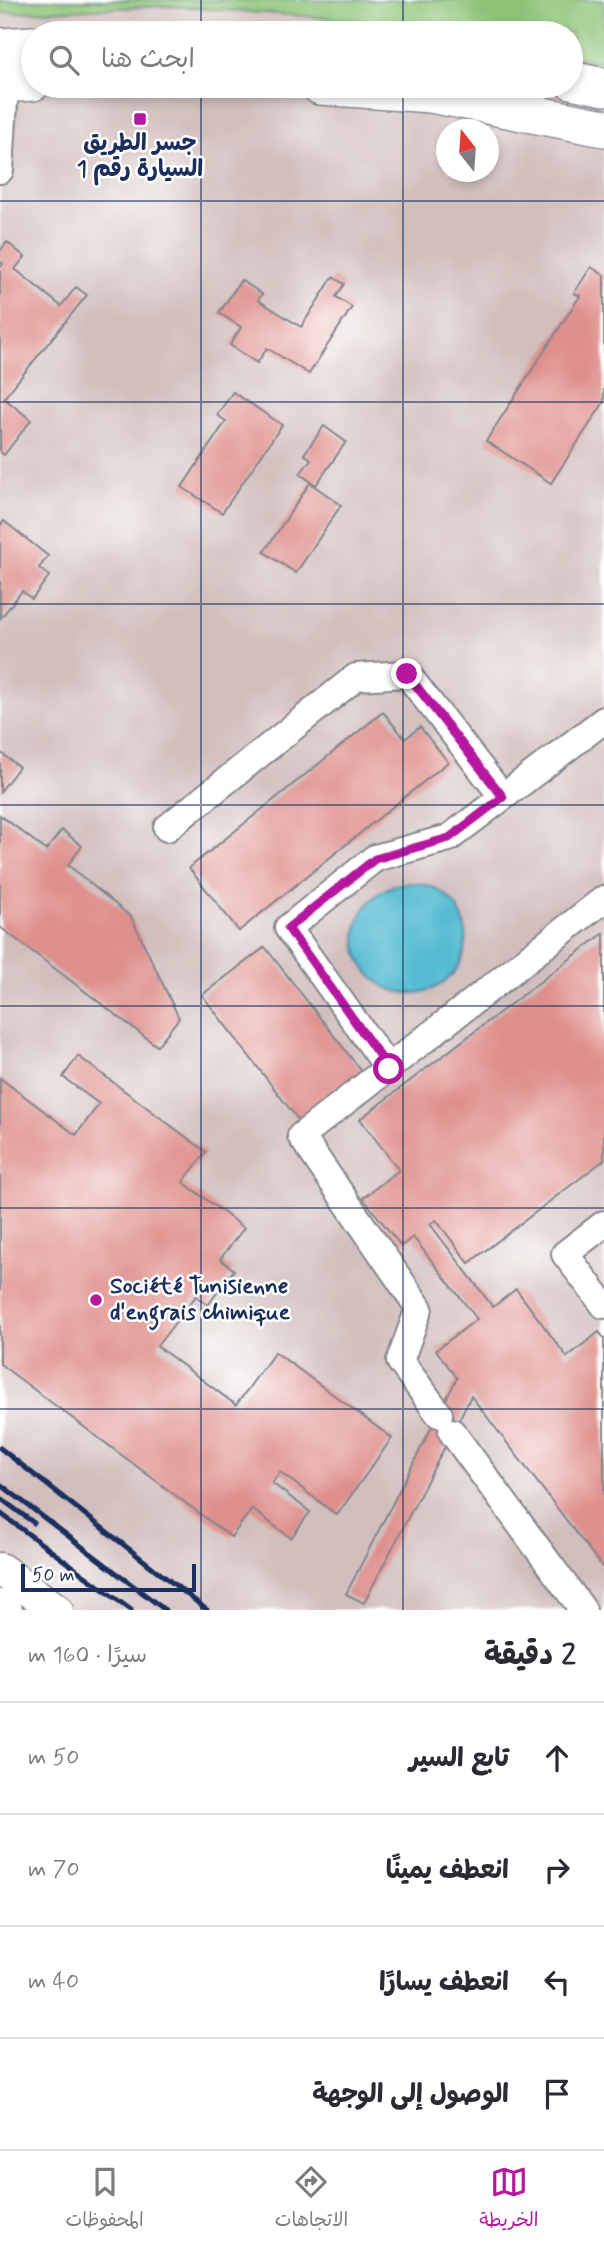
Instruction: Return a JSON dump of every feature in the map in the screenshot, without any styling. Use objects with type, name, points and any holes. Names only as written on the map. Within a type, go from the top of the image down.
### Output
[{"type":"highway","points":[[583,83],[604,87]]},
{"type":"highway","points":[[451,98],[604,128]]},
{"type":"main road","points":[[0,1569],[57,1610]]},
{"type":"main road","points":[[0,1605],[6,1610]]},
{"type":"street","points":[[0,170],[13,83],[14,46]]},
{"type":"street","points":[[167,828],[356,677],[407,674],[503,797]]},
{"type":"street","points":[[389,1069],[288,928],[375,859],[449,838],[604,720]]},
{"type":"street","points":[[583,1610],[400,1361],[419,1308],[301,1136],[604,899]]},
{"type":"street","points":[[604,1224],[565,1254],[604,1305]]},
{"type":"shaded area","points":[[170,6],[369,21],[21,21],[21,98],[583,98],[583,59],[604,63],[604,1610],[0,1610],[0,13]]},
{"type":"green space","points":[[0,0],[604,0],[604,63],[583,59],[583,21],[369,21],[170,6],[0,13]]},
{"type":"water","points":[[411,883],[432,887],[450,899],[462,917],[466,938],[462,959],[450,977],[432,989],[411,993],[390,989],[372,977],[360,959],[356,938],[360,917],[372,899],[390,887]]},
{"type":"building","points":[[7,242],[25,257],[15,269],[61,306],[76,287],[87,295],[4,398],[31,420],[4,455],[0,452],[0,268],[3,264],[0,261],[0,251]]},
{"type":"building","points":[[591,267],[604,275],[604,402],[551,483],[486,441],[580,296],[574,293]]},
{"type":"building","points":[[333,277],[344,284],[336,297],[352,307],[309,374],[267,348],[257,363],[230,345],[241,327],[219,313],[241,280],[262,294],[258,300],[301,327]]},
{"type":"building","points":[[233,392],[282,425],[222,513],[182,487],[226,421],[217,415]]},
{"type":"building","points":[[324,426],[346,442],[316,485],[300,474],[311,459],[304,454]]},
{"type":"building","points":[[310,483],[341,505],[296,573],[264,552]]},
{"type":"building","points":[[4,521],[48,556],[39,568],[49,576],[32,599],[22,591],[0,619],[0,526]]},
{"type":"building","points":[[383,712],[405,739],[420,727],[448,762],[239,931],[189,868]]},
{"type":"building","points":[[0,752],[19,767],[0,792]]},
{"type":"building","points":[[0,815],[46,850],[62,830],[82,846],[68,865],[131,917],[179,1018],[157,1046],[0,927]]},
{"type":"building","points":[[604,933],[604,1160],[469,1263],[436,1220],[430,1224],[493,1307],[516,1289],[567,1357],[599,1332],[604,1338],[604,1569],[471,1396],[364,1603],[346,1594],[457,1378],[436,1350],[477,1319],[413,1237],[401,1246],[363,1198],[399,1170],[360,1119]]},
{"type":"building","points":[[265,947],[363,1073],[300,1122],[202,995]]},
{"type":"building","name":"Société Tunisienne d'engrais chimique","points":[[78,1056],[206,1152],[183,1182],[244,1228],[220,1259],[234,1270],[208,1305],[196,1296],[157,1346],[236,1405],[275,1352],[392,1438],[337,1515],[280,1472],[272,1483],[310,1512],[291,1538],[252,1509],[231,1537],[0,1364],[0,1078],[76,1135],[99,1104],[63,1077]]},
{"type":"railway","points":[[0,1448],[207,1610]]},
{"type":"railway","points":[[0,1484],[165,1610]]},
{"type":"railway","points":[[0,1498],[34,1523]]},
{"type":"railway","points":[[0,1513],[131,1610]]},
{"type":"place","name":"جسر الطريق السيارة رقم 1","points":[[140,119]]},
{"type":"place","name":"Société Tunisienne d'engrais chimique","points":[[96,1300]]},
{"type":"route","points":[[389,1069],[288,928],[375,859],[449,838],[503,797],[407,674]]}]
